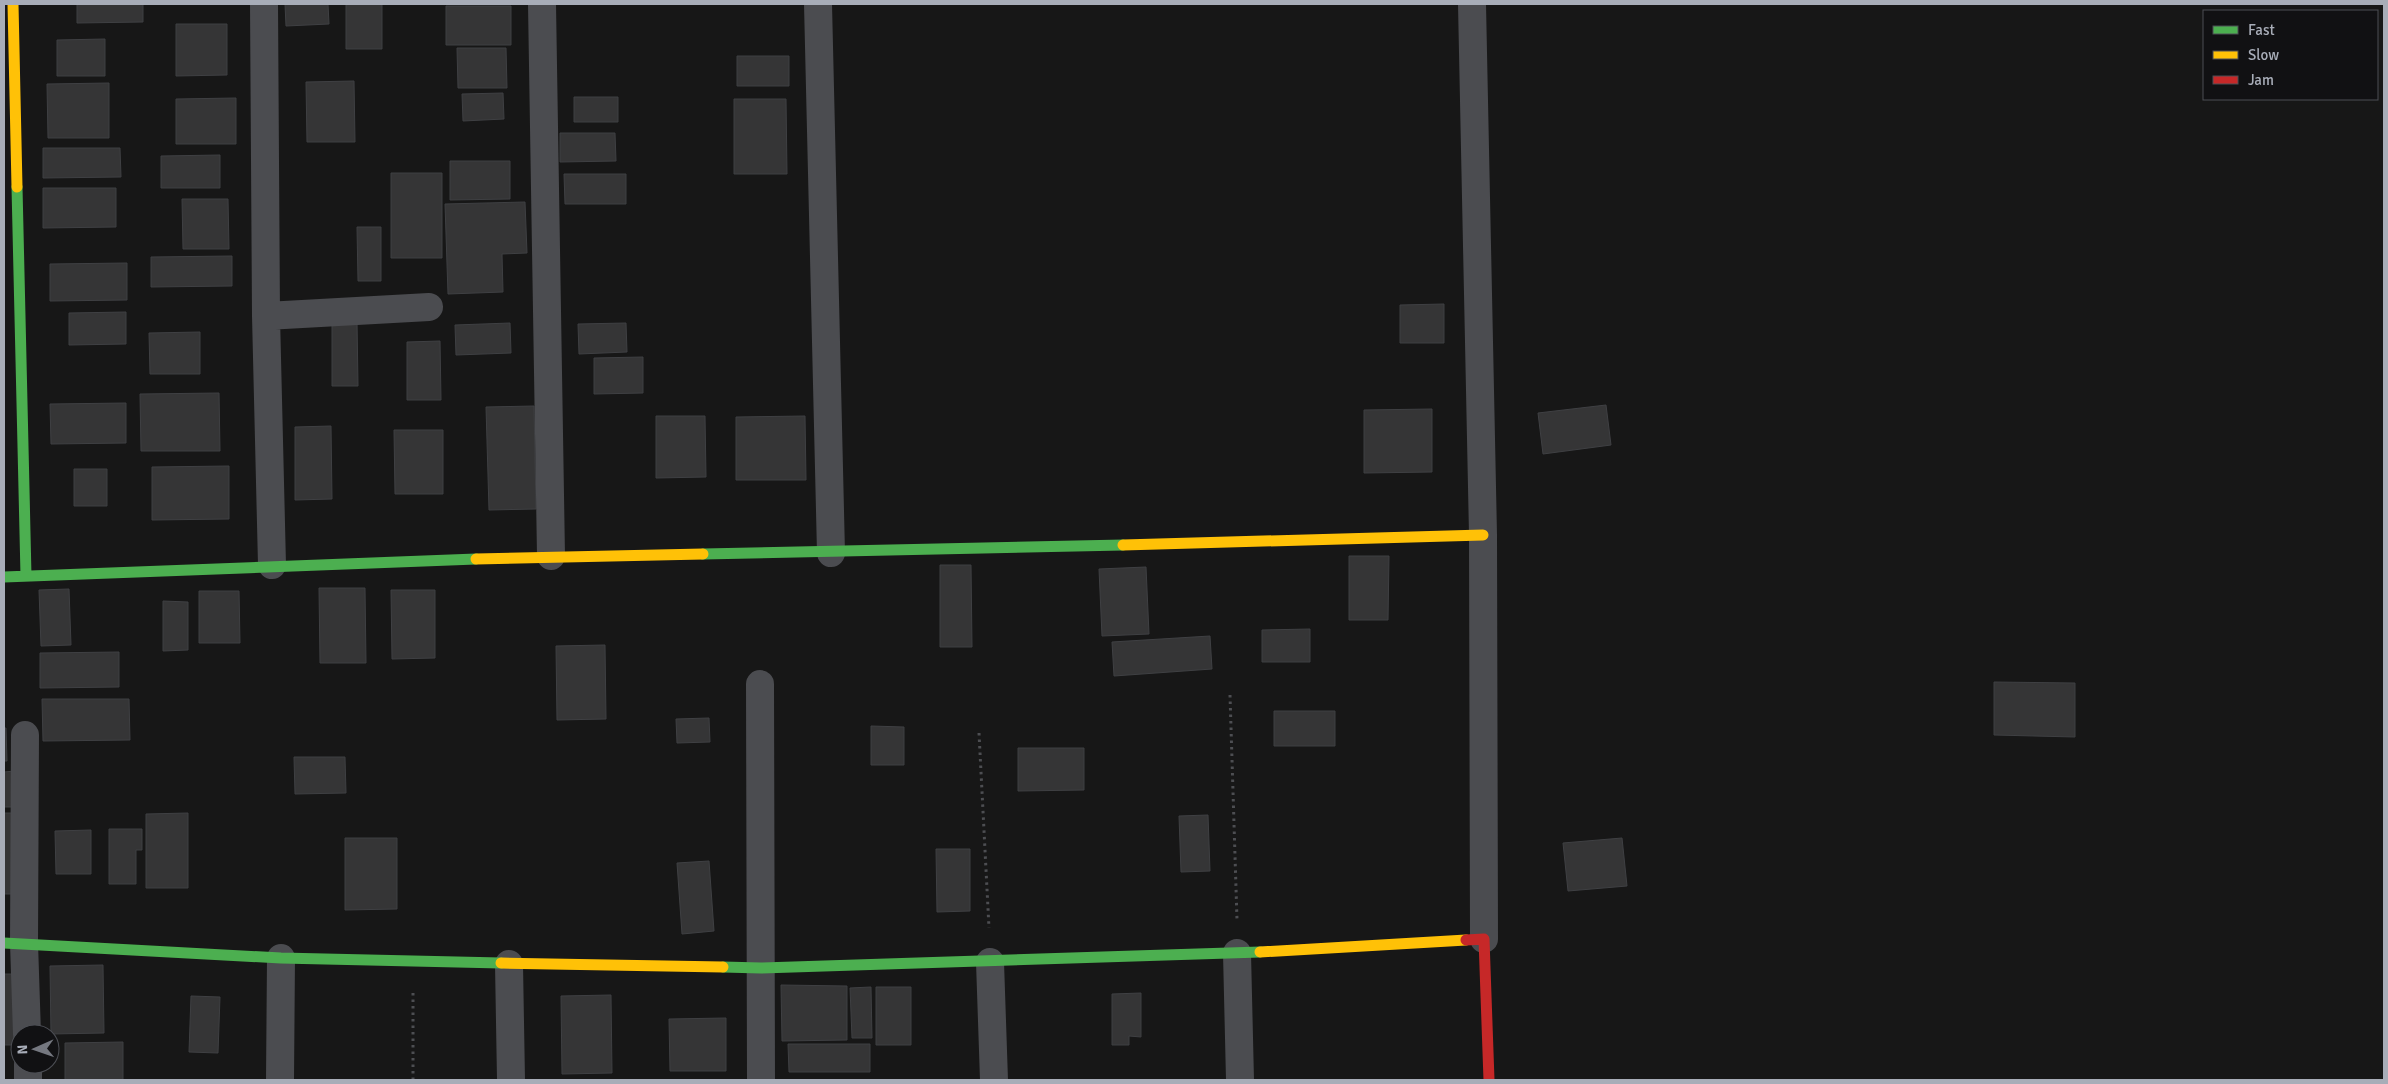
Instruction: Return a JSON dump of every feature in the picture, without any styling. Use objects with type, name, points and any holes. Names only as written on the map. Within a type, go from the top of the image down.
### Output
[{"type":"street","points":[[13,4],[26,576]]},
{"type":"street","points":[[264,4],[266,316],[272,565]]},
{"type":"street","points":[[542,4],[551,556]]},
{"type":"street","points":[[818,4],[832,553]]},
{"type":"street","points":[[1472,4],[1483,535],[1484,939],[1489,1080]]},
{"type":"street","points":[[266,316],[429,307]]},
{"type":"street","points":[[4,576],[551,556],[832,553],[1483,535]]},
{"type":"street","points":[[760,684],[760,1080]]},
{"type":"street","points":[[25,735],[14,943],[26,1024]]},
{"type":"street","points":[[14,943],[281,958],[414,963],[761,968],[1238,953],[1484,939]]},
{"type":"street","points":[[1238,953],[1240,1080]]},
{"type":"street","points":[[280,1080],[281,958]]},
{"type":"street","points":[[990,962],[994,1080]]},
{"type":"street","points":[[509,964],[511,1080]]},
{"type":"path","points":[[1230,695],[1238,953]]},
{"type":"path","points":[[979,733],[990,962]]},
{"type":"path","points":[[413,1080],[414,963]]},
{"type":"building","points":[[77,4],[143,4],[143,22],[77,23]]},
{"type":"building","points":[[285,4],[328,4],[329,24],[286,26]]},
{"type":"building","points":[[346,4],[382,4],[382,49],[346,49]]},
{"type":"building","points":[[446,6],[511,6],[511,45],[446,45]]},
{"type":"building","points":[[176,24],[227,24],[227,75],[176,76]]},
{"type":"building","points":[[105,39],[105,76],[57,76],[57,40]]},
{"type":"building","points":[[457,48],[506,48],[507,88],[458,88]]},
{"type":"building","points":[[737,56],[789,56],[789,86],[737,86]]},
{"type":"building","points":[[354,81],[355,142],[307,142],[306,82]]},
{"type":"building","points":[[109,83],[109,138],[48,138],[47,84]]},
{"type":"building","points":[[503,93],[504,119],[463,121],[462,94]]},
{"type":"building","points":[[574,97],[618,97],[618,122],[574,122]]},
{"type":"building","points":[[236,98],[236,144],[176,144],[176,99]]},
{"type":"building","points":[[734,99],[786,99],[787,174],[734,174]]},
{"type":"building","points":[[560,133],[615,133],[616,161],[560,162]]},
{"type":"building","points":[[43,148],[120,148],[121,177],[43,178]]},
{"type":"building","points":[[220,155],[220,188],[161,188],[161,156]]},
{"type":"building","points":[[450,161],[510,161],[510,199],[450,200]]},
{"type":"building","points":[[391,173],[442,173],[442,258],[391,258]]},
{"type":"building","points":[[564,174],[626,174],[626,204],[565,204]]},
{"type":"building","points":[[43,188],[116,188],[116,227],[43,228]]},
{"type":"building","points":[[182,199],[228,199],[229,249],[183,249]]},
{"type":"building","points":[[525,202],[527,253],[502,254],[503,292],[448,294],[445,204]]},
{"type":"building","points":[[357,227],[381,227],[381,281],[358,281]]},
{"type":"building","points":[[232,256],[232,286],[151,287],[151,257]]},
{"type":"building","points":[[127,263],[127,300],[50,301],[50,264]]},
{"type":"building","points":[[1444,304],[1444,343],[1400,343],[1400,305]]},
{"type":"building","points":[[126,312],[126,344],[69,345],[69,313]]},
{"type":"building","points":[[332,322],[357,322],[358,386],[332,386]]},
{"type":"building","points":[[510,323],[511,353],[456,355],[455,325]]},
{"type":"building","points":[[626,323],[627,352],[579,354],[578,324]]},
{"type":"building","points":[[200,332],[200,374],[150,374],[149,333]]},
{"type":"building","points":[[440,341],[441,400],[407,400],[407,342]]},
{"type":"building","points":[[643,357],[643,393],[594,394],[594,358]]},
{"type":"building","points":[[219,393],[220,451],[141,451],[140,394]]},
{"type":"building","points":[[126,403],[126,443],[51,444],[50,404]]},
{"type":"building","points":[[1606,405],[1611,445],[1543,454],[1538,413]]},
{"type":"building","points":[[534,406],[536,509],[489,510],[486,407]]},
{"type":"building","points":[[1432,409],[1432,472],[1364,473],[1364,410]]},
{"type":"building","points":[[656,416],[705,416],[706,477],[656,478]]},
{"type":"building","points":[[805,416],[806,480],[736,480],[736,417]]},
{"type":"building","points":[[331,426],[332,499],[295,500],[295,427]]},
{"type":"building","points":[[394,430],[443,430],[443,494],[395,494]]},
{"type":"building","points":[[229,466],[229,519],[152,520],[152,467]]},
{"type":"building","points":[[74,469],[107,469],[107,506],[74,506]]},
{"type":"building","points":[[1349,556],[1389,556],[1388,620],[1349,620]]},
{"type":"building","points":[[940,565],[971,565],[972,647],[940,647]]},
{"type":"building","points":[[1146,567],[1149,634],[1102,636],[1099,569]]},
{"type":"building","points":[[319,588],[365,588],[366,663],[320,663]]},
{"type":"building","points":[[69,589],[71,645],[41,646],[39,590]]},
{"type":"building","points":[[391,590],[435,590],[435,658],[392,659]]},
{"type":"building","points":[[199,591],[239,591],[240,643],[199,643]]},
{"type":"building","points":[[163,601],[188,602],[188,650],[163,651]]},
{"type":"building","points":[[1310,629],[1310,662],[1262,662],[1262,630]]},
{"type":"building","points":[[1210,636],[1212,669],[1114,676],[1112,642]]},
{"type":"building","points":[[605,645],[606,719],[557,720],[556,646]]},
{"type":"building","points":[[119,652],[119,687],[40,688],[40,653]]},
{"type":"building","points":[[1994,682],[2075,683],[2075,737],[1994,735]]},
{"type":"building","points":[[42,699],[129,699],[130,740],[43,741]]},
{"type":"building","points":[[1274,711],[1335,711],[1335,746],[1274,746]]},
{"type":"building","points":[[709,718],[710,742],[677,743],[676,719]]},
{"type":"building","points":[[871,726],[904,727],[904,765],[871,765]]},
{"type":"building","points":[[4,728],[6,728],[7,761],[4,761]]},
{"type":"building","points":[[1018,748],[1084,748],[1084,790],[1018,791]]},
{"type":"building","points":[[294,757],[345,757],[346,793],[295,794]]},
{"type":"building","points":[[15,771],[17,807],[4,807],[4,772]]},
{"type":"building","points":[[4,813],[13,813],[15,894],[4,894]]},
{"type":"building","points":[[188,813],[188,888],[146,888],[146,814]]},
{"type":"building","points":[[1208,815],[1210,871],[1181,872],[1179,816]]},
{"type":"building","points":[[109,829],[142,829],[142,850],[136,850],[136,884],[109,884]]},
{"type":"building","points":[[91,830],[91,874],[56,874],[55,831]]},
{"type":"building","points":[[345,838],[397,838],[397,909],[345,910]]},
{"type":"building","points":[[1622,838],[1627,886],[1568,891],[1563,843]]},
{"type":"building","points":[[936,849],[970,849],[970,911],[937,912]]},
{"type":"building","points":[[709,861],[714,931],[682,934],[677,863]]},
{"type":"building","points":[[103,965],[104,1033],[60,1034],[60,1024],[51,1024],[50,966]]},
{"type":"building","points":[[4,974],[19,974],[20,1024],[10,1024],[10,1045],[4,1045]]},
{"type":"building","points":[[781,985],[847,986],[847,1040],[782,1041]]},
{"type":"building","points":[[871,987],[872,1038],[852,1038],[850,988]]},
{"type":"building","points":[[876,987],[911,987],[911,1045],[876,1045]]},
{"type":"building","points":[[1141,993],[1141,1037],[1129,1036],[1129,1045],[1112,1045],[1112,994]]},
{"type":"building","points":[[611,995],[612,1073],[562,1074],[561,996]]},
{"type":"building","points":[[191,996],[220,997],[218,1053],[189,1052]]},
{"type":"building","points":[[726,1018],[726,1071],[670,1071],[669,1019]]},
{"type":"building","points":[[123,1042],[123,1080],[65,1080],[65,1043]]},
{"type":"building","points":[[788,1044],[870,1044],[870,1072],[789,1072]]},
{"type":"traffic: fast","points":[[17,187],[26,576]]},
{"type":"traffic: fast","points":[[703,554],[1123,545]]},
{"type":"traffic: fast","points":[[4,577],[476,559]]},
{"type":"traffic: fast","points":[[4,943],[281,958],[501,963]]},
{"type":"traffic: fast","points":[[723,967],[761,968],[1260,952]]},
{"type":"traffic: slow","points":[[13,4],[17,187]]},
{"type":"traffic: slow","points":[[1123,545],[1483,535]]},
{"type":"traffic: slow","points":[[476,559],[703,554]]},
{"type":"traffic: slow","points":[[1260,952],[1466,940]]},
{"type":"traffic: slow","points":[[501,963],[723,967]]},
{"type":"traffic: jam","points":[[1466,940],[1484,939],[1489,1080]]}]
